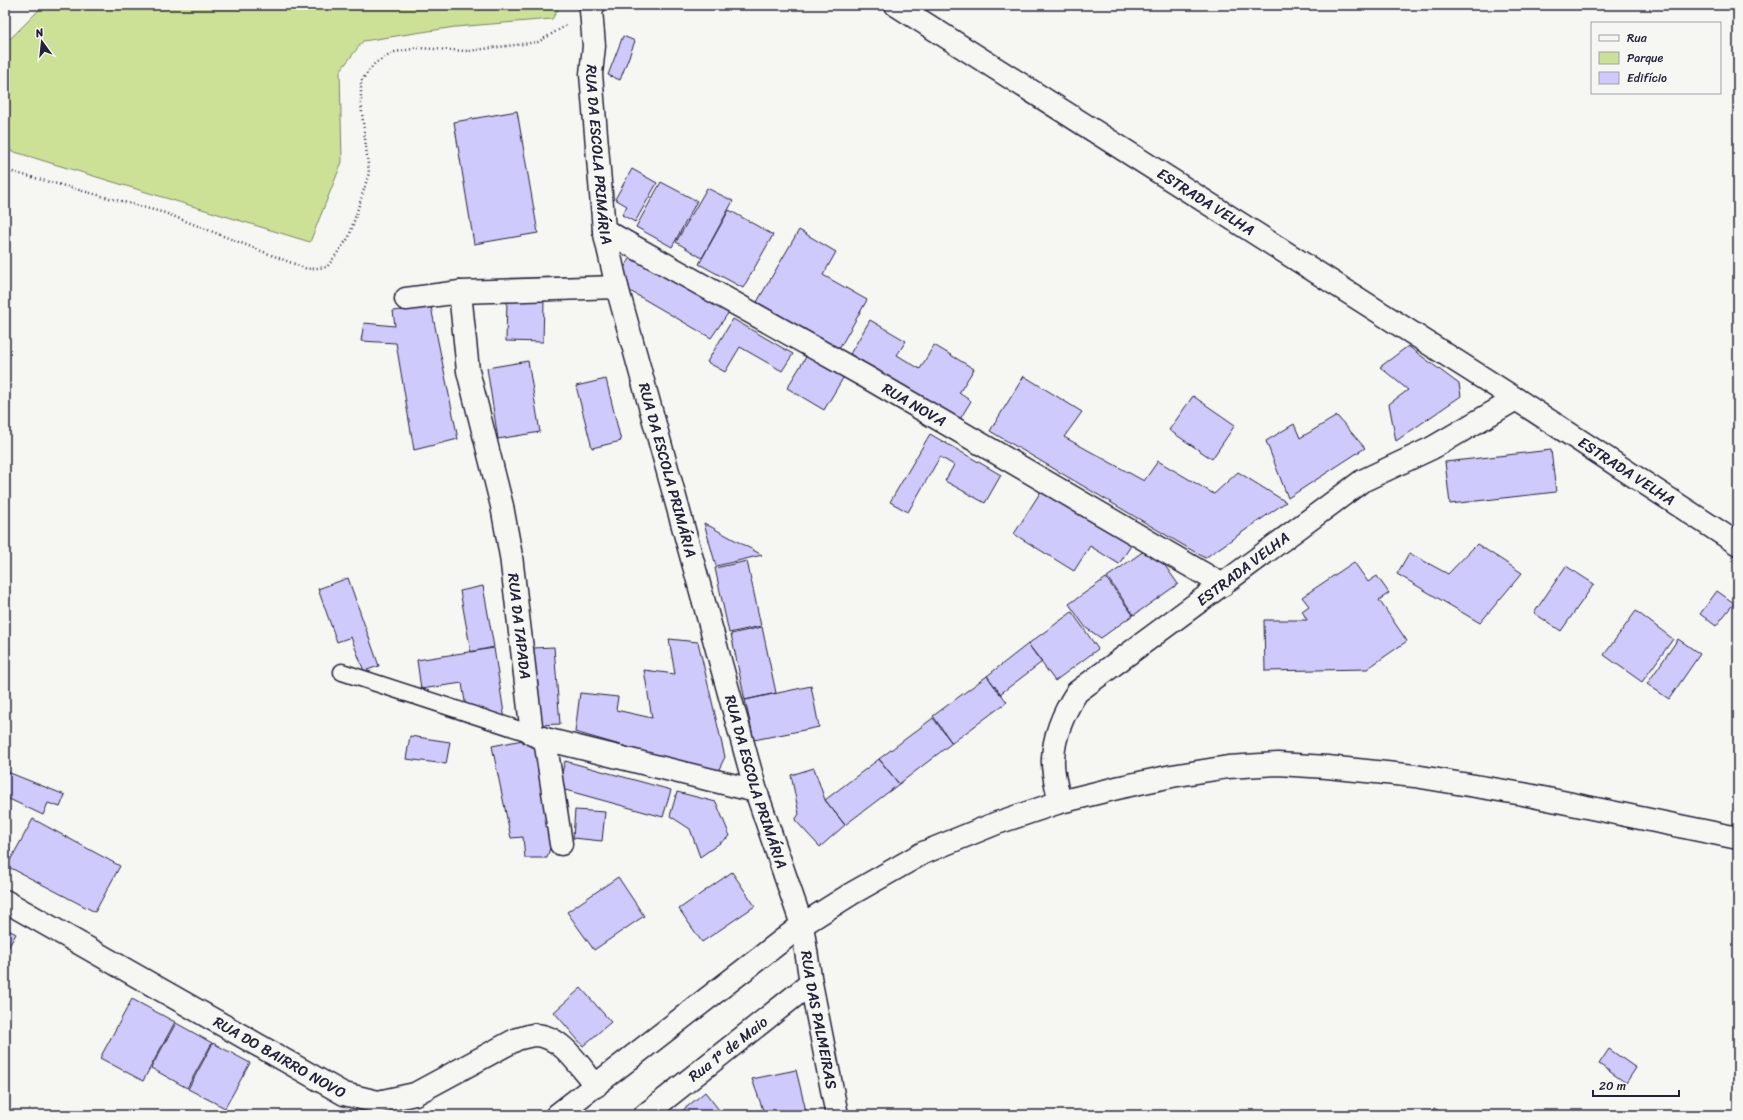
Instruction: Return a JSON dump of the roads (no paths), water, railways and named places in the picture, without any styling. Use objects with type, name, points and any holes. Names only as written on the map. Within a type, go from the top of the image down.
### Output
[{"type":"street","name":"ESTRADA VELHA","points":[[896,5],[1516,399],[1738,544]]},
{"type":"street","name":"RUA DA ESCOLA PRIMÁRIA","points":[[592,7],[594,46],[591,74],[604,230],[617,288],[756,790],[802,925]]},
{"type":"street","name":"RUA NOVA","points":[[604,230],[868,378],[1223,585]]},
{"type":"street","points":[[406,299],[460,292],[617,288]]},
{"type":"street","name":"RUA DA TAPADA","points":[[460,292],[468,371],[502,506],[538,737],[561,844]]},
{"type":"street","name":"ESTRADA VELHA","points":[[1060,802],[1052,759],[1056,736],[1064,713],[1078,692],[1362,481],[1432,448],[1516,399]]},
{"type":"street","points":[[538,737],[756,790]]},
{"type":"street","points":[[557,1115],[802,925],[851,894],[923,853],[997,823],[1060,802],[1172,776],[1228,767],[1278,764],[1328,767],[1430,778],[1523,794],[1738,838]]},
{"type":"street","name":"RUA DO BAIRRO NOVO","points":[[5,901],[344,1094],[378,1102],[415,1094],[517,1039],[533,1035],[548,1038],[565,1048],[596,1086]]},
{"type":"street","name":"RUA DAS PALMEIRAS","points":[[802,925],[811,983],[836,1115]]},
{"type":"street","name":"Rua 1º de Maio","points":[[645,1115],[811,983]]},
{"type":"lane","points":[[342,672],[538,737]]}]
